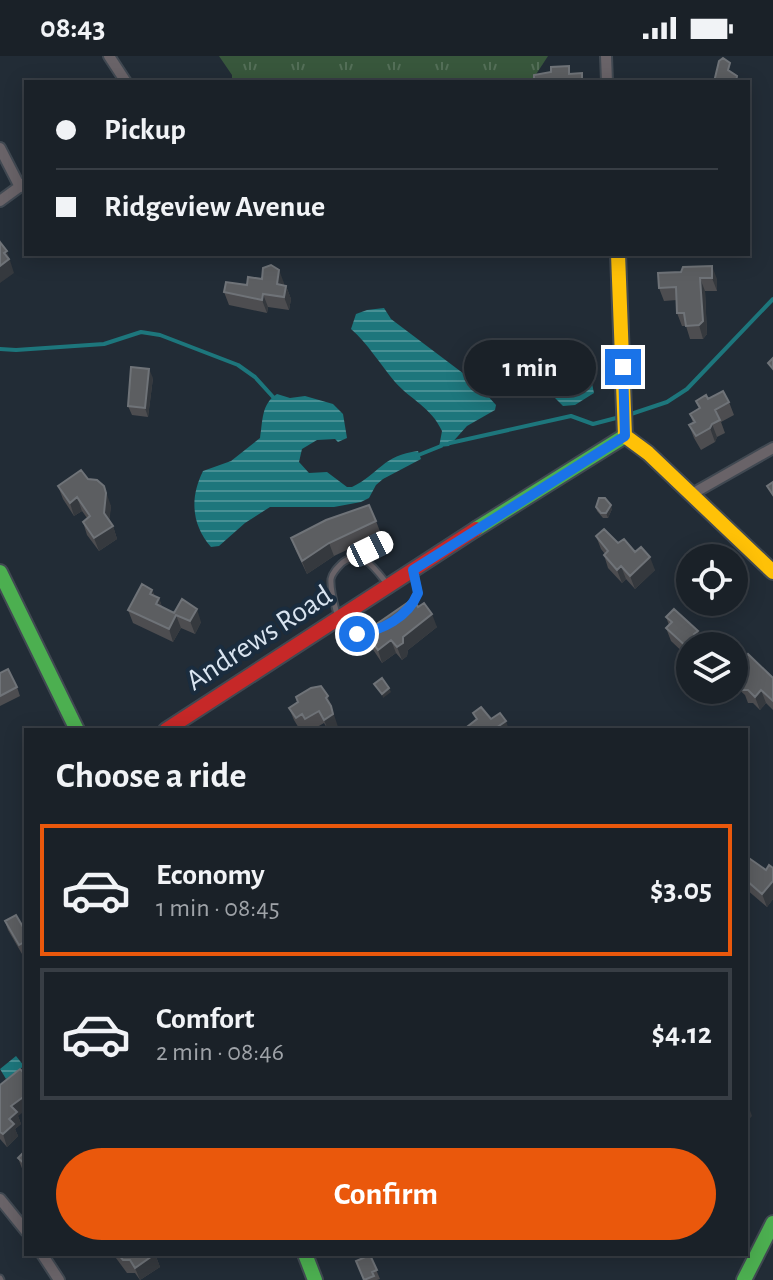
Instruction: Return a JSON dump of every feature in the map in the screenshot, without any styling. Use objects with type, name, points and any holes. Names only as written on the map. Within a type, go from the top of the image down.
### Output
[{"type":"street","points":[[109,56],[125,80]]},
{"type":"street","points":[[606,56],[607,80]]},
{"type":"street","points":[[0,148],[23,184],[0,201]]},
{"type":"street","points":[[618,256],[625,423],[692,494],[773,572]]},
{"type":"street","name":"Andrews Road","points":[[169,728],[413,570],[625,423]]},
{"type":"street","points":[[692,494],[773,448]]},
{"type":"street","points":[[0,572],[76,728]]},
{"type":"street","points":[[0,1199],[24,1229]]},
{"type":"street","points":[[744,1280],[773,1223]]},
{"type":"street","points":[[43,1256],[59,1280]]},
{"type":"street","points":[[306,1256],[315,1280]]},
{"type":"lane","points":[[375,632],[357,634],[338,618],[331,582],[332,575],[345,560],[387,541]]},
{"type":"lane","points":[[353,557],[364,559],[388,585]]},
{"type":"lane","points":[[406,611],[418,593],[413,570]]},
{"type":"green space","points":[[219,56],[548,56],[532,80],[232,80]]},
{"type":"water","points":[[384,308],[391,319],[476,383],[496,405],[495,410],[467,426],[449,446],[439,447],[442,431],[432,416],[395,382],[351,329],[356,314]]},
{"type":"water","points":[[580,355],[588,355],[593,361],[590,374],[594,393],[575,405],[563,406],[555,398],[559,383]]},
{"type":"water","points":[[277,394],[290,398],[305,396],[333,404],[343,414],[347,438],[338,442],[335,439],[317,440],[302,449],[299,462],[309,473],[327,472],[347,487],[352,487],[397,456],[418,451],[421,459],[383,479],[369,498],[361,502],[334,507],[270,507],[245,523],[219,546],[211,547],[196,520],[196,491],[203,471],[231,461],[260,438],[265,408]]},
{"type":"water","points":[[16,1056],[24,1066],[6,1079],[0,1069]]},
{"type":"building","points":[[723,58],[730,63],[728,70],[737,76],[736,80],[714,80],[719,61]]},
{"type":"building","points":[[569,66],[569,74],[582,73],[582,80],[534,80],[534,75],[551,72],[551,67]]},
{"type":"building","points":[[0,242],[9,259],[0,266]]},
{"type":"building","points":[[271,265],[279,270],[277,284],[286,286],[284,297],[263,294],[262,300],[224,292],[226,282],[247,285],[248,277],[262,279],[263,268]]},
{"type":"building","points":[[712,266],[712,278],[700,278],[703,321],[699,325],[686,326],[684,313],[677,313],[676,287],[659,288],[658,273],[681,272],[683,267]]},
{"type":"building","points":[[131,367],[149,369],[145,408],[128,406]]},
{"type":"building","points":[[723,391],[729,402],[715,410],[720,420],[696,436],[689,425],[695,422],[690,414],[700,408],[696,401]]},
{"type":"building","points":[[81,470],[88,479],[97,480],[104,486],[104,513],[113,526],[94,538],[83,522],[90,516],[77,497],[70,503],[58,486]]},
{"type":"building","points":[[599,498],[605,498],[611,505],[606,513],[601,513],[596,507]]},
{"type":"building","points":[[369,505],[376,521],[329,543],[302,561],[291,538],[326,520]]},
{"type":"building","points":[[604,529],[618,543],[624,539],[635,552],[641,547],[650,557],[630,576],[621,566],[617,570],[604,555],[608,551],[596,536]]},
{"type":"building","points":[[142,584],[152,590],[150,594],[159,598],[156,604],[174,613],[182,599],[197,609],[190,621],[176,615],[169,629],[128,610]]},
{"type":"building","points":[[413,599],[418,607],[424,603],[432,614],[403,637],[403,643],[397,647],[391,640],[378,650],[365,632]]},
{"type":"building","points":[[674,609],[676,616],[682,616],[698,631],[676,632],[676,637],[666,628],[672,622],[666,617]]},
{"type":"building","points":[[748,654],[773,678],[773,701],[761,690],[755,697],[748,690]]},
{"type":"building","points":[[8,669],[17,687],[0,696],[0,673]]},
{"type":"building","points":[[382,678],[389,688],[382,694],[374,684]]},
{"type":"building","points":[[321,686],[328,696],[326,698],[333,714],[324,720],[319,711],[305,719],[302,714],[296,718],[289,708],[298,702],[296,697]]},
{"type":"building","points":[[481,707],[491,719],[500,713],[506,721],[496,728],[466,728],[477,719],[473,713]]},
{"type":"building","points":[[748,857],[766,870],[769,865],[773,868],[773,881],[762,894],[748,882]]},
{"type":"building","points":[[16,915],[24,929],[24,942],[19,945],[5,921]]},
{"type":"building","points":[[20,1069],[24,1070],[24,1096],[11,1106],[17,1112],[9,1119],[14,1124],[3,1134],[0,1132],[0,1085]]},
{"type":"building","points":[[120,1256],[152,1256],[135,1268],[130,1260],[123,1260]]},
{"type":"building","points":[[370,1256],[377,1270],[372,1272],[374,1276],[364,1280],[356,1261]]},
{"type":"waterway","points":[[628,415],[667,402],[687,389],[773,299]]},
{"type":"waterway","points":[[0,349],[104,344],[141,332],[160,335],[238,365],[255,377],[274,398]]},
{"type":"waterway","points":[[450,443],[571,416],[593,424],[620,417]]},
{"type":"waterway","points":[[416,456],[441,446]]},
{"type":"traffic: fast","points":[[476,529],[625,436]]},
{"type":"traffic: fast","points":[[0,572],[76,728]]},
{"type":"traffic: fast","points":[[744,1280],[773,1223]]},
{"type":"traffic: fast","points":[[306,1256],[315,1280]]},
{"type":"traffic: slow","points":[[618,256],[625,436],[648,453],[773,572]]},
{"type":"traffic: jam","points":[[169,728],[476,529]]},
{"type":"route","points":[[357,634],[375,632],[411,607],[418,593],[413,570],[625,436],[623,367]]}]
